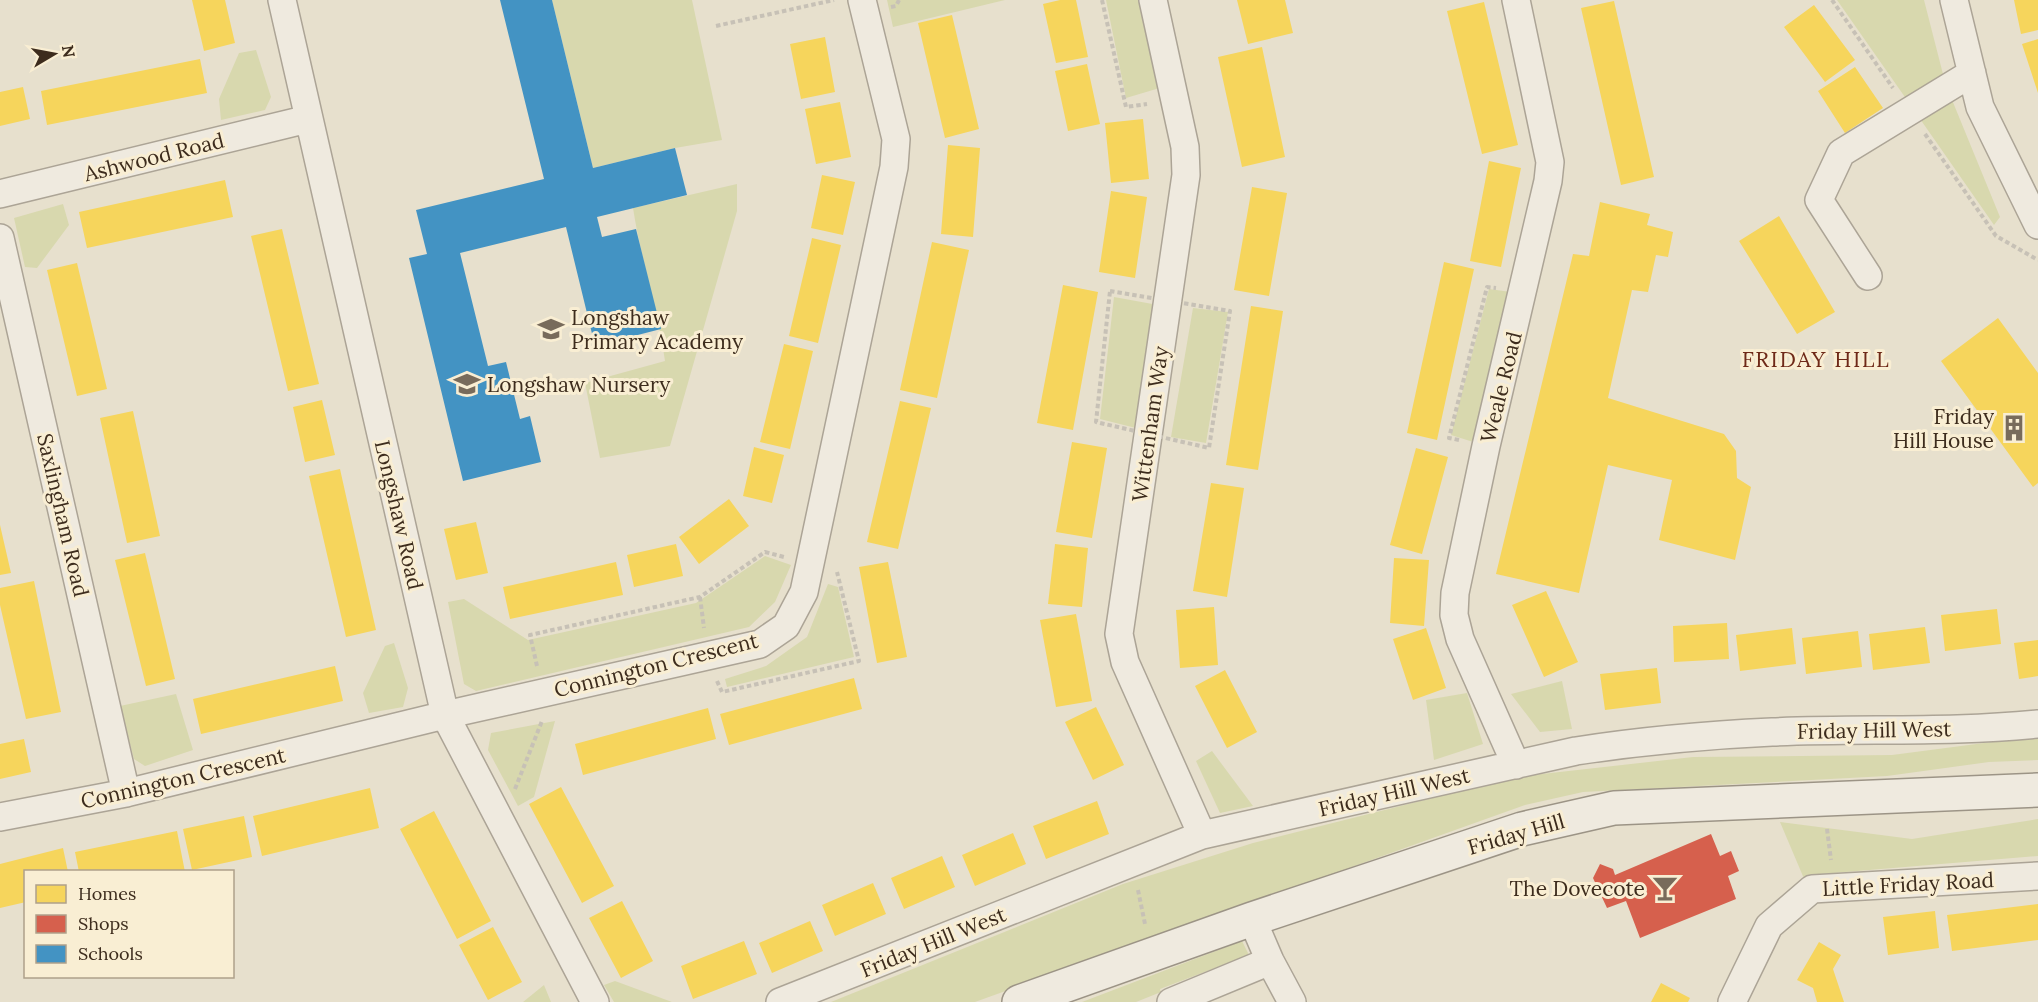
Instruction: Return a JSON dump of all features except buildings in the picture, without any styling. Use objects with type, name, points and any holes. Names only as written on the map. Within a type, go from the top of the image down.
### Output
[{"type":"main road","name":"Friday Hill","points":[[1019,1002],[1252,919],[1522,829],[1614,808],[2038,790]]},
{"type":"street","name":"Longshaw Road","points":[[282,0],[445,716],[595,1002]]},
{"type":"street","name":"Connington Crescent","points":[[0,818],[126,793],[549,691],[760,644],[786,626],[804,592],[894,167],[896,139],[862,0]]},
{"type":"street","name":"Wittenham Way","points":[[1153,0],[1185,147],[1186,175],[1119,634],[1125,662],[1202,835]]},
{"type":"street","name":"Weale Road","points":[[1516,0],[1550,162],[1548,181],[1486,446],[1455,593],[1454,615],[1460,639],[1516,765]]},
{"type":"street","points":[[1954,0],[1980,107],[2038,225]]},
{"type":"street","points":[[1868,276],[1819,200],[1841,153],[1972,73]]},
{"type":"street","name":"Ashwood Road","points":[[0,194],[308,119]]},
{"type":"street","name":"Saxlingham Road","points":[[0,238],[126,793]]},
{"type":"street","name":"Friday Hill West","points":[[780,1002],[1202,835],[1576,751],[1772,732],[1964,729],[2038,724]]},
{"type":"street","name":"Little Friday Road","points":[[1732,1002],[1769,926],[1812,889],[2038,876]]},
{"type":"street","points":[[1252,919],[1270,961],[1292,1002]]},
{"type":"street","points":[[1171,1002],[1270,961]]},
{"type":"path","points":[[716,26],[835,0]]},
{"type":"path","points":[[1102,0],[1126,107],[1174,100]]},
{"type":"path","points":[[1832,0],[1996,236],[2038,260]]},
{"type":"path","points":[[501,823],[549,691],[530,635],[700,597],[765,552],[810,563]]},
{"type":"path","points":[[1823,799],[1835,887]]},
{"type":"path","points":[[1133,863],[1146,932]]},
{"type":"green space","points":[[552,0],[692,0],[722,140],[675,148],[593,168]]},
{"type":"green space","points":[[887,0],[1005,0],[893,27]]},
{"type":"green space","points":[[1106,0],[1144,0],[1163,87],[1126,98]]},
{"type":"green space","points":[[1837,0],[1924,0],[1944,78],[1907,100]]},
{"type":"green space","points":[[256,50],[271,97],[265,110],[221,120],[219,99],[239,53]]},
{"type":"green space","points":[[1950,95],[2000,217],[1994,225],[1918,116]]},
{"type":"green space","points":[[737,184],[737,211],[670,446],[600,458],[585,383],[665,361],[633,208]]},
{"type":"green space","points":[[63,204],[69,225],[37,268],[25,267],[14,218]]},
{"type":"green space","points":[[1489,289],[1518,293],[1486,446],[1451,435]]},
{"type":"green space","points":[[1114,297],[1158,305],[1140,429],[1100,419]]},
{"type":"green space","points":[[1193,308],[1228,312],[1206,443],[1171,437]]},
{"type":"green space","points":[[765,556],[791,565],[775,602],[749,627],[476,691],[464,684],[448,602],[464,599],[528,640],[696,603]]},
{"type":"green space","points":[[828,584],[838,587],[854,657],[727,687],[725,679],[766,666],[807,637]]},
{"type":"green space","points":[[394,643],[408,688],[403,707],[369,713],[363,693],[385,646]]},
{"type":"green space","points":[[1562,681],[1572,729],[1540,732],[1511,694]]},
{"type":"green space","points":[[1467,693],[1483,744],[1434,760],[1426,700]]},
{"type":"green space","points":[[176,694],[193,750],[145,766],[134,759],[120,706]]},
{"type":"green space","points":[[555,721],[534,797],[518,806],[488,750],[491,733]]},
{"type":"green space","points":[[2038,736],[2038,760],[1989,762],[1887,776],[1583,792],[1525,805],[975,1002],[831,1002],[1123,884],[1253,843],[1516,777],[1693,757],[1892,755]]},
{"type":"green space","points":[[1212,751],[1253,806],[1220,813],[1196,761]]},
{"type":"green space","points":[[2038,819],[2038,856],[1833,873],[1805,881],[1780,822],[1912,839]]},
{"type":"green space","points":[[1242,941],[1249,955],[1160,989],[1161,992],[1136,1002],[1082,1002]]},
{"type":"green space","points":[[615,981],[672,1002],[614,1002],[604,985]]},
{"type":"green space","points":[[544,985],[551,1002],[523,1002]]},
{"type":"place","name":"Longshaw Primary Academy","points":[[551,329]]},
{"type":"place","name":"Longshaw Nursery","points":[[467,384]]},
{"type":"place","name":"Friday Hill House","points":[[2014,428]]},
{"type":"place","name":"The Dovecote","points":[[1665,888]]},
{"type":"district","name":"FRIDAY HILL","points":[[1816,359]]}]
